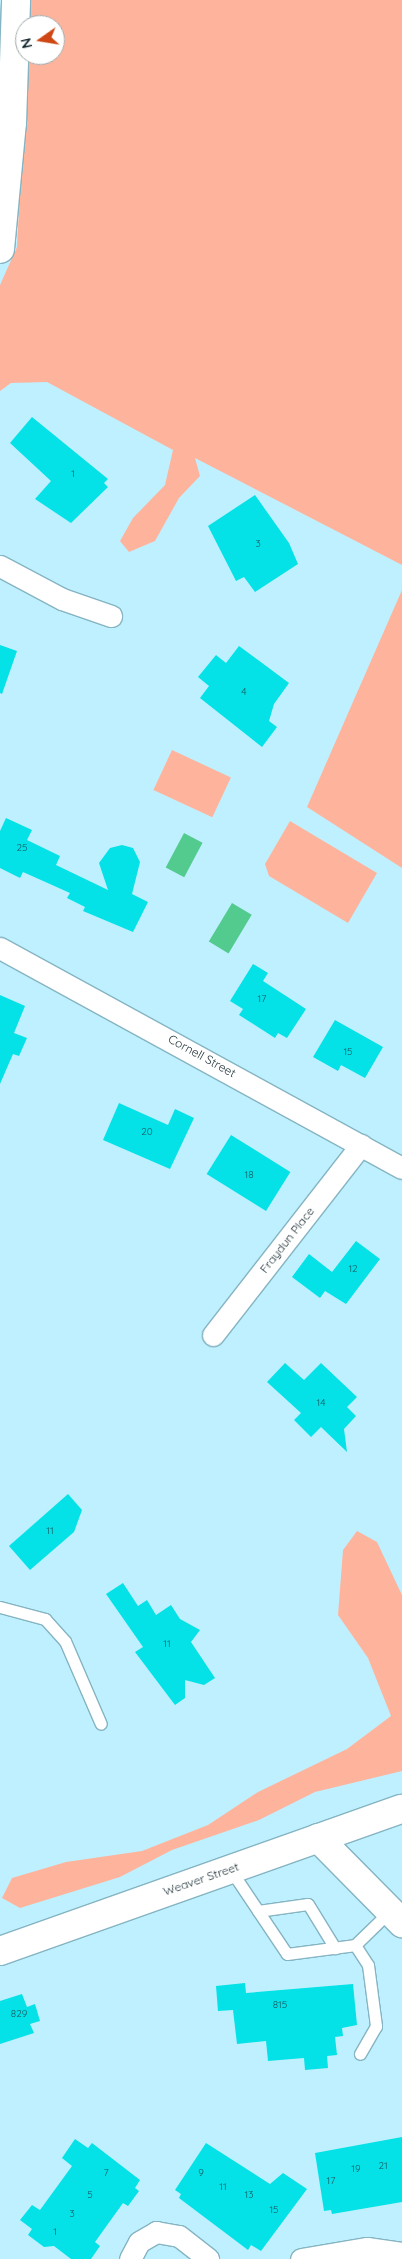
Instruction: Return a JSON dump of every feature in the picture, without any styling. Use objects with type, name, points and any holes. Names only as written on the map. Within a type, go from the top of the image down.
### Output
[{"type":"main road","points":[[0,249],[12,123],[16,0]]},
{"type":"main road","name":"Weaver Street","points":[[0,1951],[402,1809]]},
{"type":"main road","points":[[318,1838],[396,1917]]},
{"type":"street","points":[[0,566],[62,599],[111,616]]},
{"type":"street","name":"Cornell Street","points":[[0,948],[402,1168]]},
{"type":"street","name":"Fraydun Place","points":[[213,1335],[361,1145]]},
{"type":"street","points":[[130,2259],[139,2242],[156,2232],[179,2236],[208,2259]]},
{"type":"street","points":[[301,2259],[367,2248],[402,2253]]},
{"type":"lane","points":[[0,1607],[44,1619],[65,1641],[102,1724]]},
{"type":"lane","points":[[230,1869],[287,1954],[354,1946],[396,1917]]},
{"type":"lane","points":[[258,1911],[308,1904],[335,1948]]},
{"type":"lane","points":[[354,1946],[368,1966],[376,2026],[360,2054]]},
{"type":"shaded area","points":[[30,0],[402,0],[402,565],[195,458],[200,476],[179,498],[155,541],[129,552],[120,541],[133,518],[165,485],[173,450],[47,382],[11,383],[0,391],[0,285],[17,247],[26,65],[65,65],[65,15],[29,15]]},
{"type":"shaded area","points":[[402,590],[402,868],[307,807]]},
{"type":"shaded area","points":[[172,750],[231,777],[212,817],[153,790]]},
{"type":"shaded area","points":[[290,821],[377,873],[348,923],[269,876],[265,864]]},
{"type":"shaded area","points":[[184,833],[203,843],[184,877],[166,867]]},
{"type":"shaded area","points":[[232,903],[252,915],[229,953],[209,942]]},
{"type":"shaded area","points":[[357,1531],[377,1542],[402,1595],[402,1771],[315,1792],[259,1820],[172,1850],[120,1877],[20,1908],[2,1898],[12,1878],[66,1862],[142,1851],[208,1825],[258,1792],[347,1749],[391,1716],[368,1658],[338,1615],[343,1550]]},
{"type":"building","points":[[32,417],[108,479],[104,483],[108,487],[71,523],[35,499],[51,481],[10,443]]},
{"type":"building","points":[[255,495],[289,543],[298,564],[255,592],[244,577],[236,581],[208,526]]},
{"type":"building","points":[[0,645],[17,651],[2,694],[0,693]]},
{"type":"building","points":[[239,646],[289,683],[274,704],[269,721],[277,727],[262,747],[200,698],[209,686],[198,677],[216,655],[226,663]]},
{"type":"building","points":[[6,818],[32,830],[27,840],[60,856],[56,865],[108,890],[99,863],[110,848],[122,845],[133,848],[140,862],[132,894],[148,902],[133,932],[83,911],[85,907],[67,898],[70,893],[23,872],[20,878],[0,868],[0,831]]},
{"type":"building","points":[[253,964],[268,973],[263,981],[306,1009],[287,1038],[278,1033],[275,1038],[239,1015],[243,1009],[230,1001]]},
{"type":"building","points":[[0,995],[25,1006],[14,1033],[27,1038],[19,1056],[13,1054],[0,1084]]},
{"type":"building","points":[[335,1020],[383,1047],[365,1078],[341,1065],[338,1071],[313,1057]]},
{"type":"building","points":[[119,1103],[168,1125],[175,1109],[194,1118],[170,1169],[103,1140]]},
{"type":"building","points":[[231,1135],[290,1172],[266,1211],[207,1174]]},
{"type":"building","points":[[356,1241],[380,1259],[346,1304],[325,1291],[320,1298],[292,1277],[309,1254],[332,1272]]},
{"type":"building","points":[[285,1363],[304,1380],[321,1363],[357,1397],[347,1407],[356,1416],[344,1429],[347,1452],[321,1427],[311,1437],[294,1420],[301,1413],[267,1382]]},
{"type":"building","points":[[68,1494],[82,1510],[74,1532],[30,1570],[9,1546]]},
{"type":"building","points":[[123,1583],[138,1606],[147,1600],[156,1615],[171,1605],[180,1619],[200,1630],[191,1642],[215,1678],[204,1685],[185,1680],[185,1698],[175,1705],[135,1652],[143,1647],[106,1594]]},
{"type":"building","points":[[245,1983],[246,1993],[353,1984],[357,2025],[342,2028],[343,2036],[335,2037],[337,2055],[327,2056],[328,2068],[305,2070],[304,2058],[268,2061],[266,2041],[237,2044],[233,2010],[218,2011],[216,1986]]},
{"type":"building","points":[[22,1994],[27,2007],[35,2004],[40,2021],[30,2024],[34,2033],[0,2044],[0,2001]]},
{"type":"building","points":[[402,2137],[402,2202],[332,2214],[331,2210],[324,2211],[315,2153]]},
{"type":"building","points":[[75,2139],[88,2148],[92,2143],[140,2180],[135,2188],[139,2191],[128,2206],[123,2203],[95,2242],[100,2246],[91,2259],[71,2259],[54,2246],[44,2247],[28,2235],[32,2229],[20,2220],[32,2205],[40,2210],[72,2166],[62,2158]]},
{"type":"building","points":[[206,2143],[270,2184],[283,2173],[307,2189],[261,2251],[251,2245],[248,2250],[179,2198],[181,2194],[175,2190]]}]
